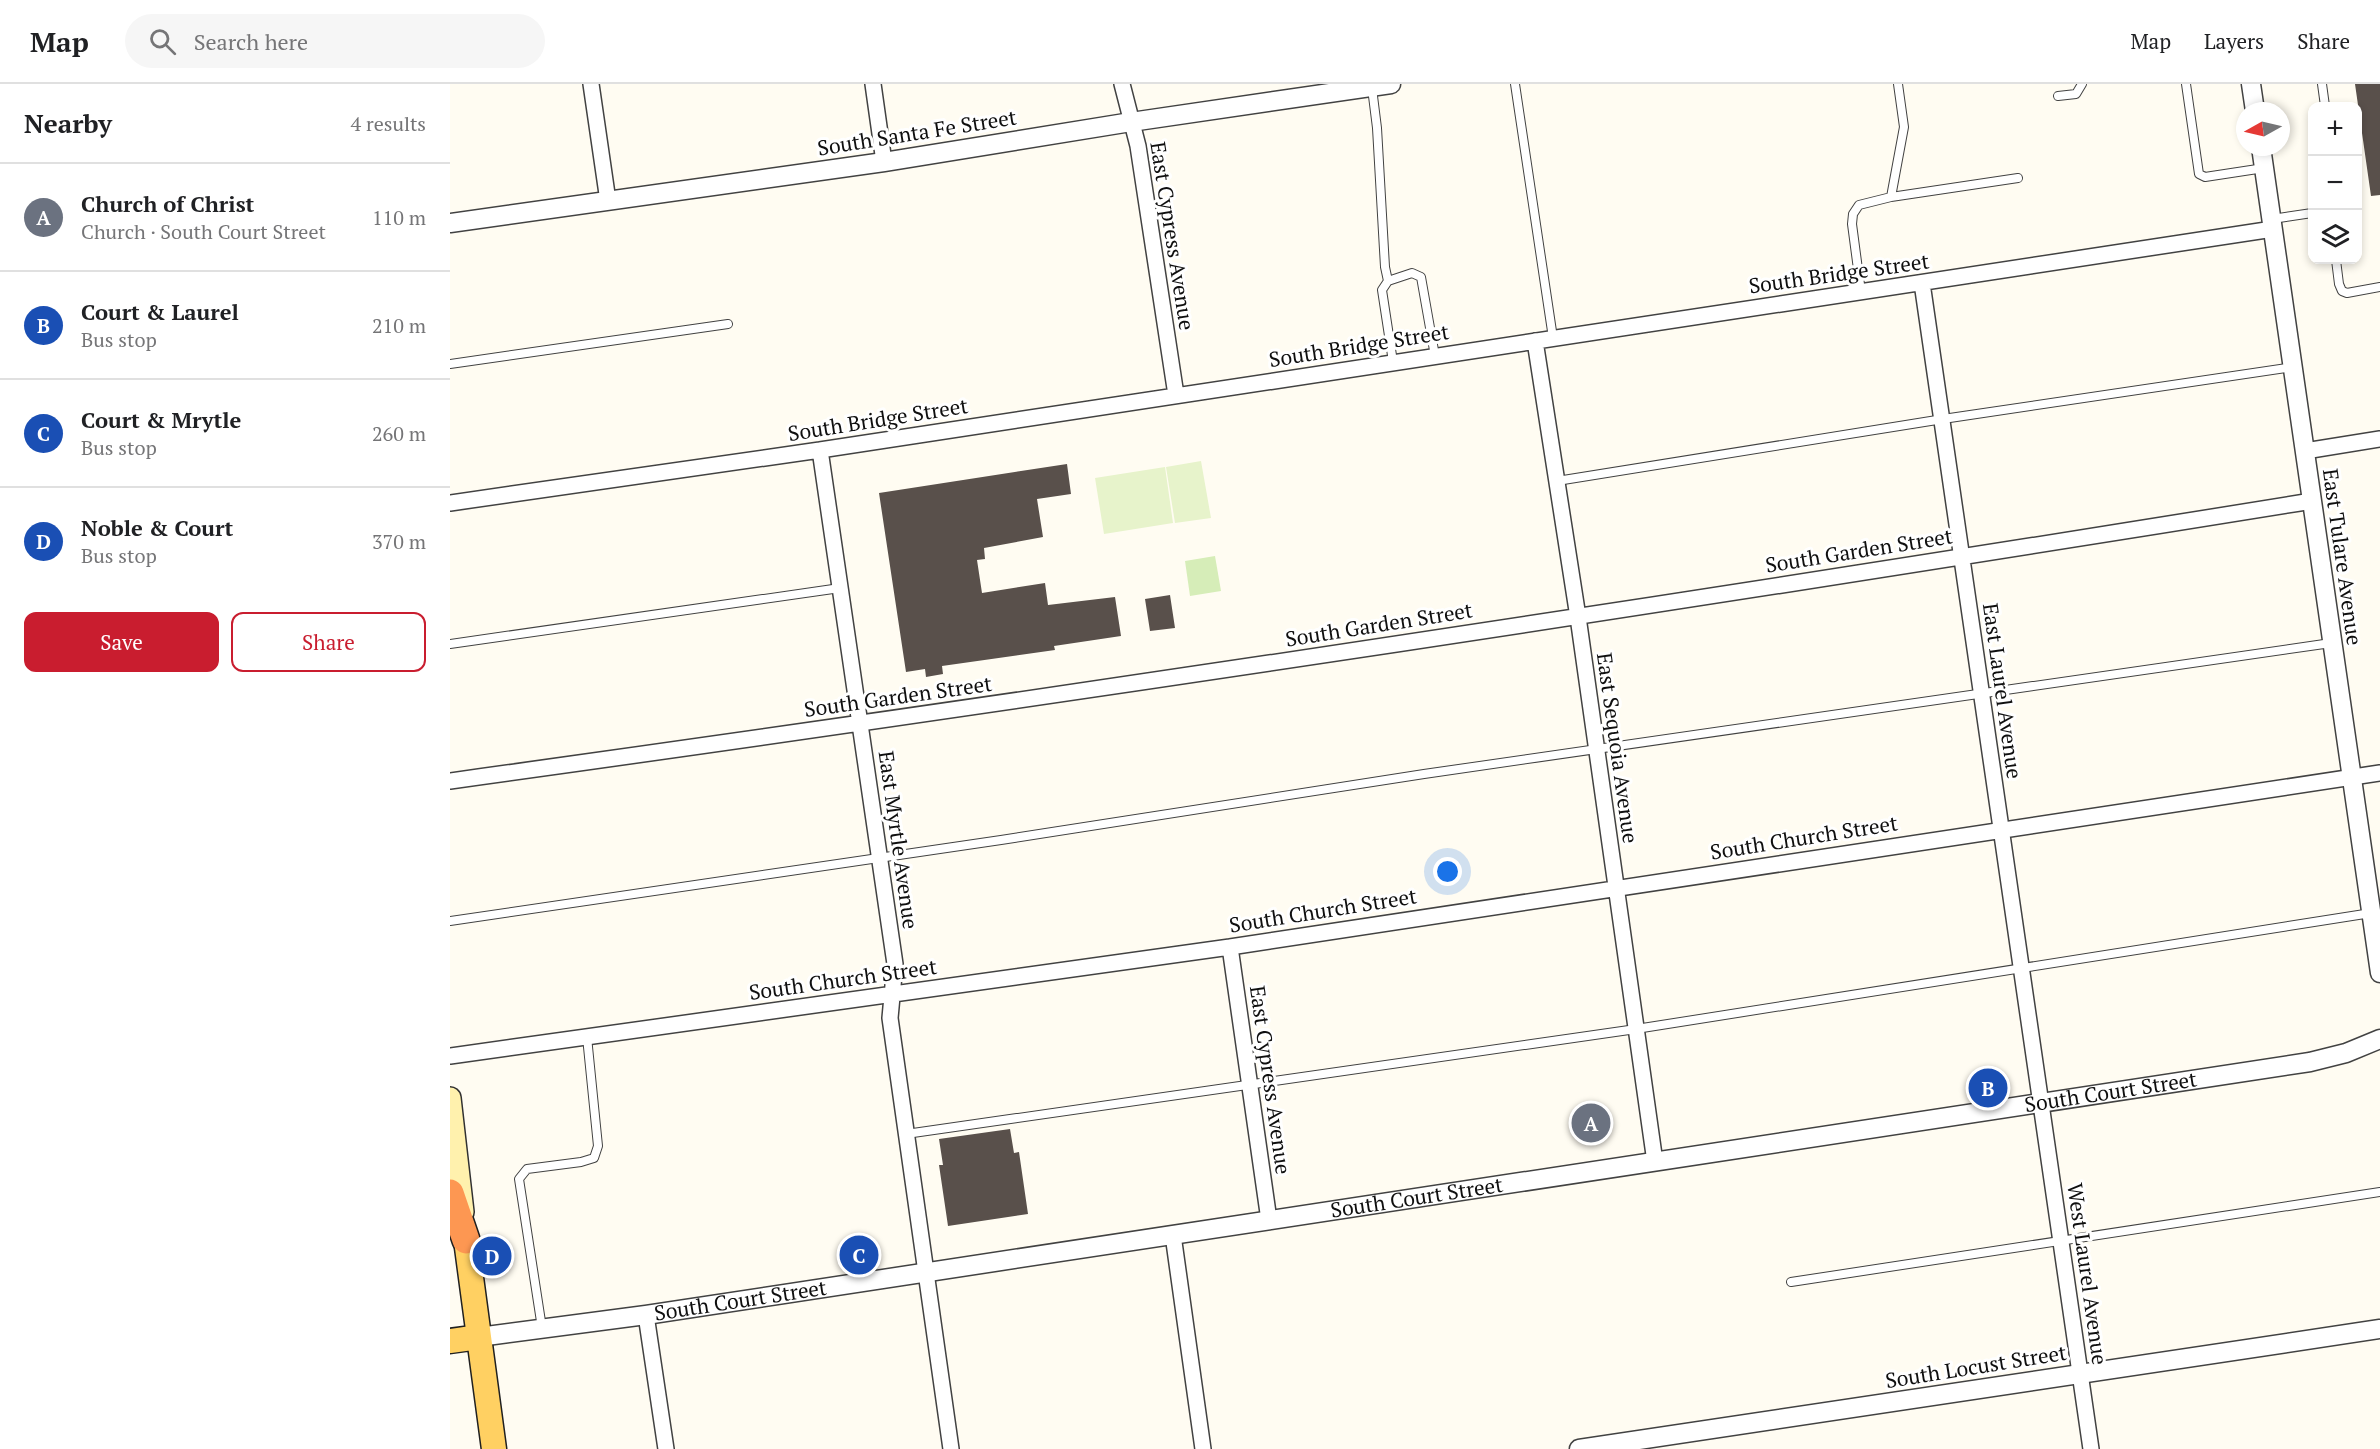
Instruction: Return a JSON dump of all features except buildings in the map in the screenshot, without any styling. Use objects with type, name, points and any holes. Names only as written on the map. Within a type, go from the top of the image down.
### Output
[{"type":"highway","points":[[450,1193],[466,1240]]},
{"type":"main road","points":[[450,1098],[466,1240],[495,1449]]},
{"type":"main road","name":"South Court Street","points":[[450,1341],[480,1337]]},
{"type":"street","points":[[591,84],[608,201]]},
{"type":"street","points":[[873,84],[884,162]]},
{"type":"street","name":"East Cypress Avenue","points":[[1122,84],[1138,146],[1176,395]]},
{"type":"street","name":"South Santa Fe Street","points":[[450,223],[884,162],[1131,122],[1391,84]]},
{"type":"street","points":[[2251,84],[2254,102]]},
{"type":"street","name":"East Tulare Avenue","points":[[2262,156],[2380,973]]},
{"type":"street","name":"South Bridge Street","points":[[450,503],[820,450],[1922,283],[2273,224]]},
{"type":"street","name":"East Laurel Avenue","points":[[1922,283],[2041,1104]]},
{"type":"street","name":"East Sequoia Avenue","points":[[1535,341],[1578,617],[1655,1162]]},
{"type":"street","points":[[2305,451],[2380,439]]},
{"type":"street","name":"East Myrtle Avenue","points":[[820,450],[896,964],[890,1018],[951,1449]]},
{"type":"street","name":"South Garden Street","points":[[450,781],[860,724],[1578,617],[2312,501]]},
{"type":"street","name":"South Church Street","points":[[450,1056],[1230,947],[2380,773]]},
{"type":"street","name":"East Cypress Avenue","points":[[1230,947],[1269,1220]]},
{"type":"street","name":"South Court Street","points":[[480,1337],[1173,1235],[2310,1062],[2346,1053],[2380,1040]]},
{"type":"street","name":"West Laurel Avenue","points":[[2041,1104],[2091,1449]]},
{"type":"street","points":[[1173,1235],[1203,1449]]},
{"type":"street","points":[[646,1314],[666,1449]]},
{"type":"street","name":"South Locust Street","points":[[1580,1449],[2380,1329]]},
{"type":"lane","points":[[1515,84],[1553,338]]},
{"type":"lane","points":[[1891,197],[1904,127],[1898,84]]},
{"type":"lane","points":[[2058,96],[2076,94],[2082,84]]},
{"type":"lane","points":[[2186,84],[2199,174],[2205,177],[2264,168]]},
{"type":"lane","points":[[2322,84],[2324,102]]},
{"type":"lane","points":[[1372,85],[1377,128],[1385,267],[1388,280]]},
{"type":"lane","points":[[1861,292],[1852,240],[1853,214],[1859,205],[1891,197],[2018,178]]},
{"type":"lane","points":[[2273,224],[2308,214]]},
{"type":"lane","points":[[2336,264],[2338,284],[2342,291],[2347,293],[2380,287]]},
{"type":"lane","points":[[1394,362],[1382,290],[1388,280],[1412,273],[1421,277],[1435,356]]},
{"type":"lane","points":[[450,364],[728,324]]},
{"type":"lane","points":[[1557,481],[1943,419],[2293,367]]},
{"type":"lane","points":[[450,644],[840,588]]},
{"type":"lane","points":[[450,921],[880,858],[1424,774],[2331,643]]},
{"type":"lane","points":[[906,1134],[1636,1029],[2371,913]]},
{"type":"lane","points":[[542,1328],[519,1179],[527,1169],[581,1162],[594,1158],[598,1146],[587,1037]]},
{"type":"lane","points":[[1791,1282],[2380,1192]]},
{"type":"green space","points":[[1201,461],[1211,518],[1175,523],[1166,467]]},
{"type":"green space","points":[[1165,467],[1173,523],[1104,534],[1095,478]]},
{"type":"green space","points":[[1215,556],[1221,591],[1190,596],[1185,561]]},
{"type":"place","name":"Court & Laurel","points":[[1988,1088]]},
{"type":"place","name":"Church of Christ","points":[[1591,1123]]},
{"type":"place","name":"Court & Mrytle","points":[[859,1255]]},
{"type":"place","name":"Noble & Court","points":[[492,1256]]}]
